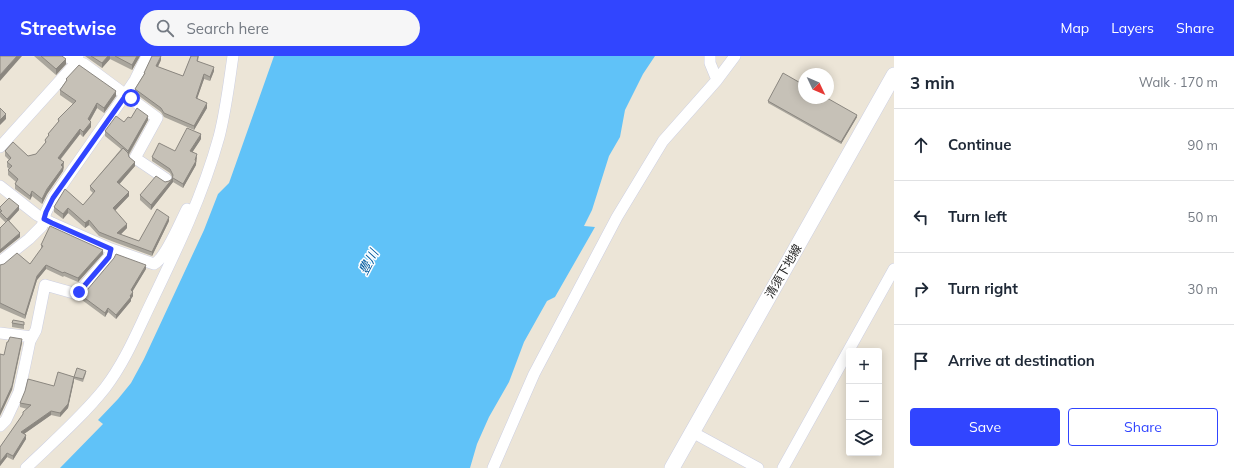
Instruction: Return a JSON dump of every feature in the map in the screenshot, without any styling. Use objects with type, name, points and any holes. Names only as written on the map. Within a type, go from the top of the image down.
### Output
[{"type":"main road","name":"清須下地線","points":[[672,468],[894,75]]},
{"type":"street","points":[[66,56],[70,59],[78,58]]},
{"type":"street","points":[[0,262],[30,239],[42,226],[46,212],[53,198],[126,95],[147,56]]},
{"type":"street","points":[[26,468],[87,408],[105,387],[124,359],[178,247],[201,193],[219,137],[233,56]]},
{"type":"street","points":[[710,56],[710,63],[717,80]]},
{"type":"street","points":[[493,468],[534,374],[617,217],[664,141],[717,80],[735,56]]},
{"type":"street","points":[[78,58],[157,118],[135,158],[166,179]]},
{"type":"street","points":[[0,147],[76,64],[78,58]]},
{"type":"street","points":[[0,186],[44,219],[111,249],[154,264],[158,262],[164,254],[191,202],[201,193]]},
{"type":"street","points":[[0,426],[6,420],[19,392],[30,341],[36,330],[45,285],[77,294],[109,257],[111,249]]},
{"type":"street","points":[[783,468],[894,269]]},
{"type":"street","points":[[0,334],[32,337]]},
{"type":"street","points":[[692,432],[758,468]]},
{"type":"water","name":"豊川","points":[[274,56],[655,56],[643,74],[625,110],[620,137],[609,156],[592,210],[584,226],[595,227],[555,297],[547,301],[524,342],[509,382],[489,417],[477,444],[470,468],[60,468],[103,424],[98,420],[131,383],[144,359],[204,230],[218,194],[229,183]]},
{"type":"building","points":[[0,56],[17,56],[0,75]]},
{"type":"building","points":[[41,56],[62,56],[66,59],[56,69]]},
{"type":"building","points":[[91,56],[108,56],[102,63]]},
{"type":"building","points":[[115,56],[137,56],[132,65]]},
{"type":"building","points":[[152,56],[161,56],[156,66],[183,76],[191,56],[198,56],[197,61],[214,67],[210,77],[204,74],[196,98],[207,103],[194,126],[164,113],[161,108],[135,89],[145,73]]},
{"type":"building","points":[[79,65],[116,91],[104,108],[97,103],[88,119],[91,122],[83,132],[80,129],[58,158],[64,162],[61,165],[63,167],[47,189],[42,199],[32,191],[30,196],[15,184],[18,179],[8,170],[12,166],[7,162],[11,158],[5,151],[13,142],[28,156],[36,154],[46,142],[45,140],[49,135],[48,134],[59,121],[58,119],[76,101],[60,90],[67,80],[66,79]]},
{"type":"building","points":[[783,73],[798,82],[798,104],[834,104],[834,102],[857,115],[841,142],[768,101]]},
{"type":"building","points":[[0,108],[6,114],[0,120]]},
{"type":"building","points":[[137,108],[148,116],[128,151],[105,131],[116,116],[124,122],[128,117],[131,118]]},
{"type":"building","points":[[187,128],[201,134],[190,151],[197,154],[196,161],[183,184],[173,178],[151,205],[140,195],[156,176],[165,182],[172,179],[173,175],[170,169],[152,157],[159,143],[175,151]]},
{"type":"building","points":[[123,148],[128,153],[129,157],[135,162],[117,182],[129,192],[113,208],[127,224],[117,233],[139,241],[157,209],[169,217],[152,252],[99,232],[89,220],[85,223],[68,208],[63,214],[54,207],[65,189],[83,205],[95,191],[90,186]]},
{"type":"building","points":[[9,198],[19,206],[7,219],[0,212],[2,211],[0,207]]},
{"type":"building","points":[[8,220],[20,233],[0,250],[0,228]]},
{"type":"building","points":[[50,226],[103,250],[78,278],[46,265],[37,276],[25,315],[0,303],[0,265],[4,264],[17,253],[30,264],[43,246],[41,245]]},
{"type":"building","points":[[116,254],[146,265],[131,290],[133,292],[130,296],[131,297],[116,315],[108,308],[105,313],[82,296]]},
{"type":"building","points":[[13,320],[24,322],[24,325],[12,323]]},
{"type":"building","points":[[10,337],[22,339],[12,386],[0,412],[0,354],[4,355],[7,342]]},
{"type":"building","points":[[77,368],[86,371],[83,379],[74,377]]},
{"type":"building","points":[[58,372],[74,377],[68,404],[60,413],[51,411],[21,432],[26,435],[13,456],[7,453],[0,462],[0,447],[23,412],[31,405],[20,403],[28,379],[54,386]]},
{"type":"route","points":[[79,292],[109,257],[111,249],[44,219],[53,198],[126,95],[131,98]]}]
